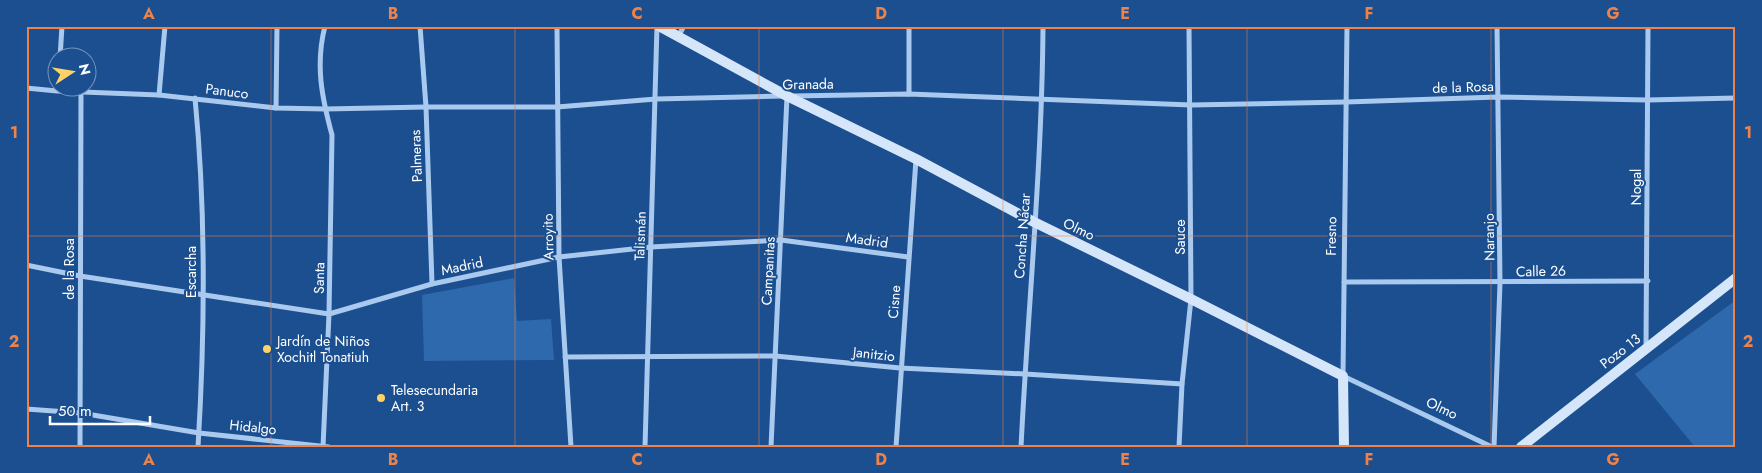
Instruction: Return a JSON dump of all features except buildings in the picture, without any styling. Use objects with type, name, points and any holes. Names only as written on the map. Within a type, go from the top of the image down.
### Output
[{"type":"main road","name":"Olmo","points":[[658,26],[681,31],[787,96],[916,159],[1034,222],[1343,376]]},
{"type":"main road","name":"Pozo 13","points":[[1521,447],[1736,278]]},
{"type":"main road","name":"Fresno","points":[[1343,376],[1344,447]]},
{"type":"street","points":[[61,48],[62,26]]},
{"type":"street","points":[[159,95],[165,26]]},
{"type":"street","points":[[276,108],[277,26]]},
{"type":"street","name":"Santa","points":[[323,446],[329,314],[332,135],[325,110],[319,72],[321,41],[325,26]]},
{"type":"street","name":"Palmeras","points":[[420,26],[426,107],[432,284]]},
{"type":"street","name":"Arroyito","points":[[557,26],[560,257],[571,447]]},
{"type":"street","name":"Talismán","points":[[645,447],[658,26]]},
{"type":"street","points":[[909,26],[909,94]]},
{"type":"street","name":"Concha Nácar","points":[[1021,447],[1043,99],[1043,26]]},
{"type":"street","name":"Sauce","points":[[1179,447],[1182,384],[1191,299],[1190,26]]},
{"type":"street","name":"Fresno","points":[[1343,376],[1347,26]]},
{"type":"street","name":"Naranjo","points":[[1493,447],[1500,283],[1497,26]]},
{"type":"street","name":"Nogal","points":[[1646,348],[1648,281],[1648,26]]},
{"type":"street","name":"Panuco","points":[[26,88],[48,89]]},
{"type":"street","name":"Panuco","points":[[98,93],[195,98],[276,108],[325,110],[426,107]]},
{"type":"street","name":"Granada","points":[[426,107],[558,107],[656,99],[909,94],[1191,105]]},
{"type":"street","name":"Campanitas","points":[[772,447],[787,96]]},
{"type":"street","name":"de la Rosa","points":[[1191,105],[1498,97],[1647,100],[1736,98]]},
{"type":"street","name":"de la Rosa","points":[[80,447],[81,98]]},
{"type":"street","name":"Escarcha","points":[[195,98],[200,156],[202,294],[198,447]]},
{"type":"street","name":"Cisne","points":[[896,447],[916,159]]},
{"type":"street","name":"Madrid","points":[[26,265],[80,276],[329,314],[432,284],[560,257],[651,247],[781,240],[908,257]]},
{"type":"street","name":"Calle 26","points":[[1344,282],[1500,283],[1648,281]]},
{"type":"street","name":"Janitzio","points":[[565,356],[775,356],[900,368],[1182,384]]},
{"type":"street","name":"Olmo","points":[[1343,376],[1493,447]]},
{"type":"street","name":"Hidalgo","points":[[26,409],[81,413],[199,433],[328,447]]},
{"type":"shaded area","points":[[514,278],[517,321],[551,319],[554,360],[424,361],[422,295]]},
{"type":"shaded area","points":[[1736,300],[1736,447],[1695,447],[1635,374]]},
{"type":"place","name":"Jardín de Niños Xochitl Tonatiuh","points":[[267,349]]},
{"type":"place","name":"Telesecundaria Art. 3","points":[[381,398]]}]
